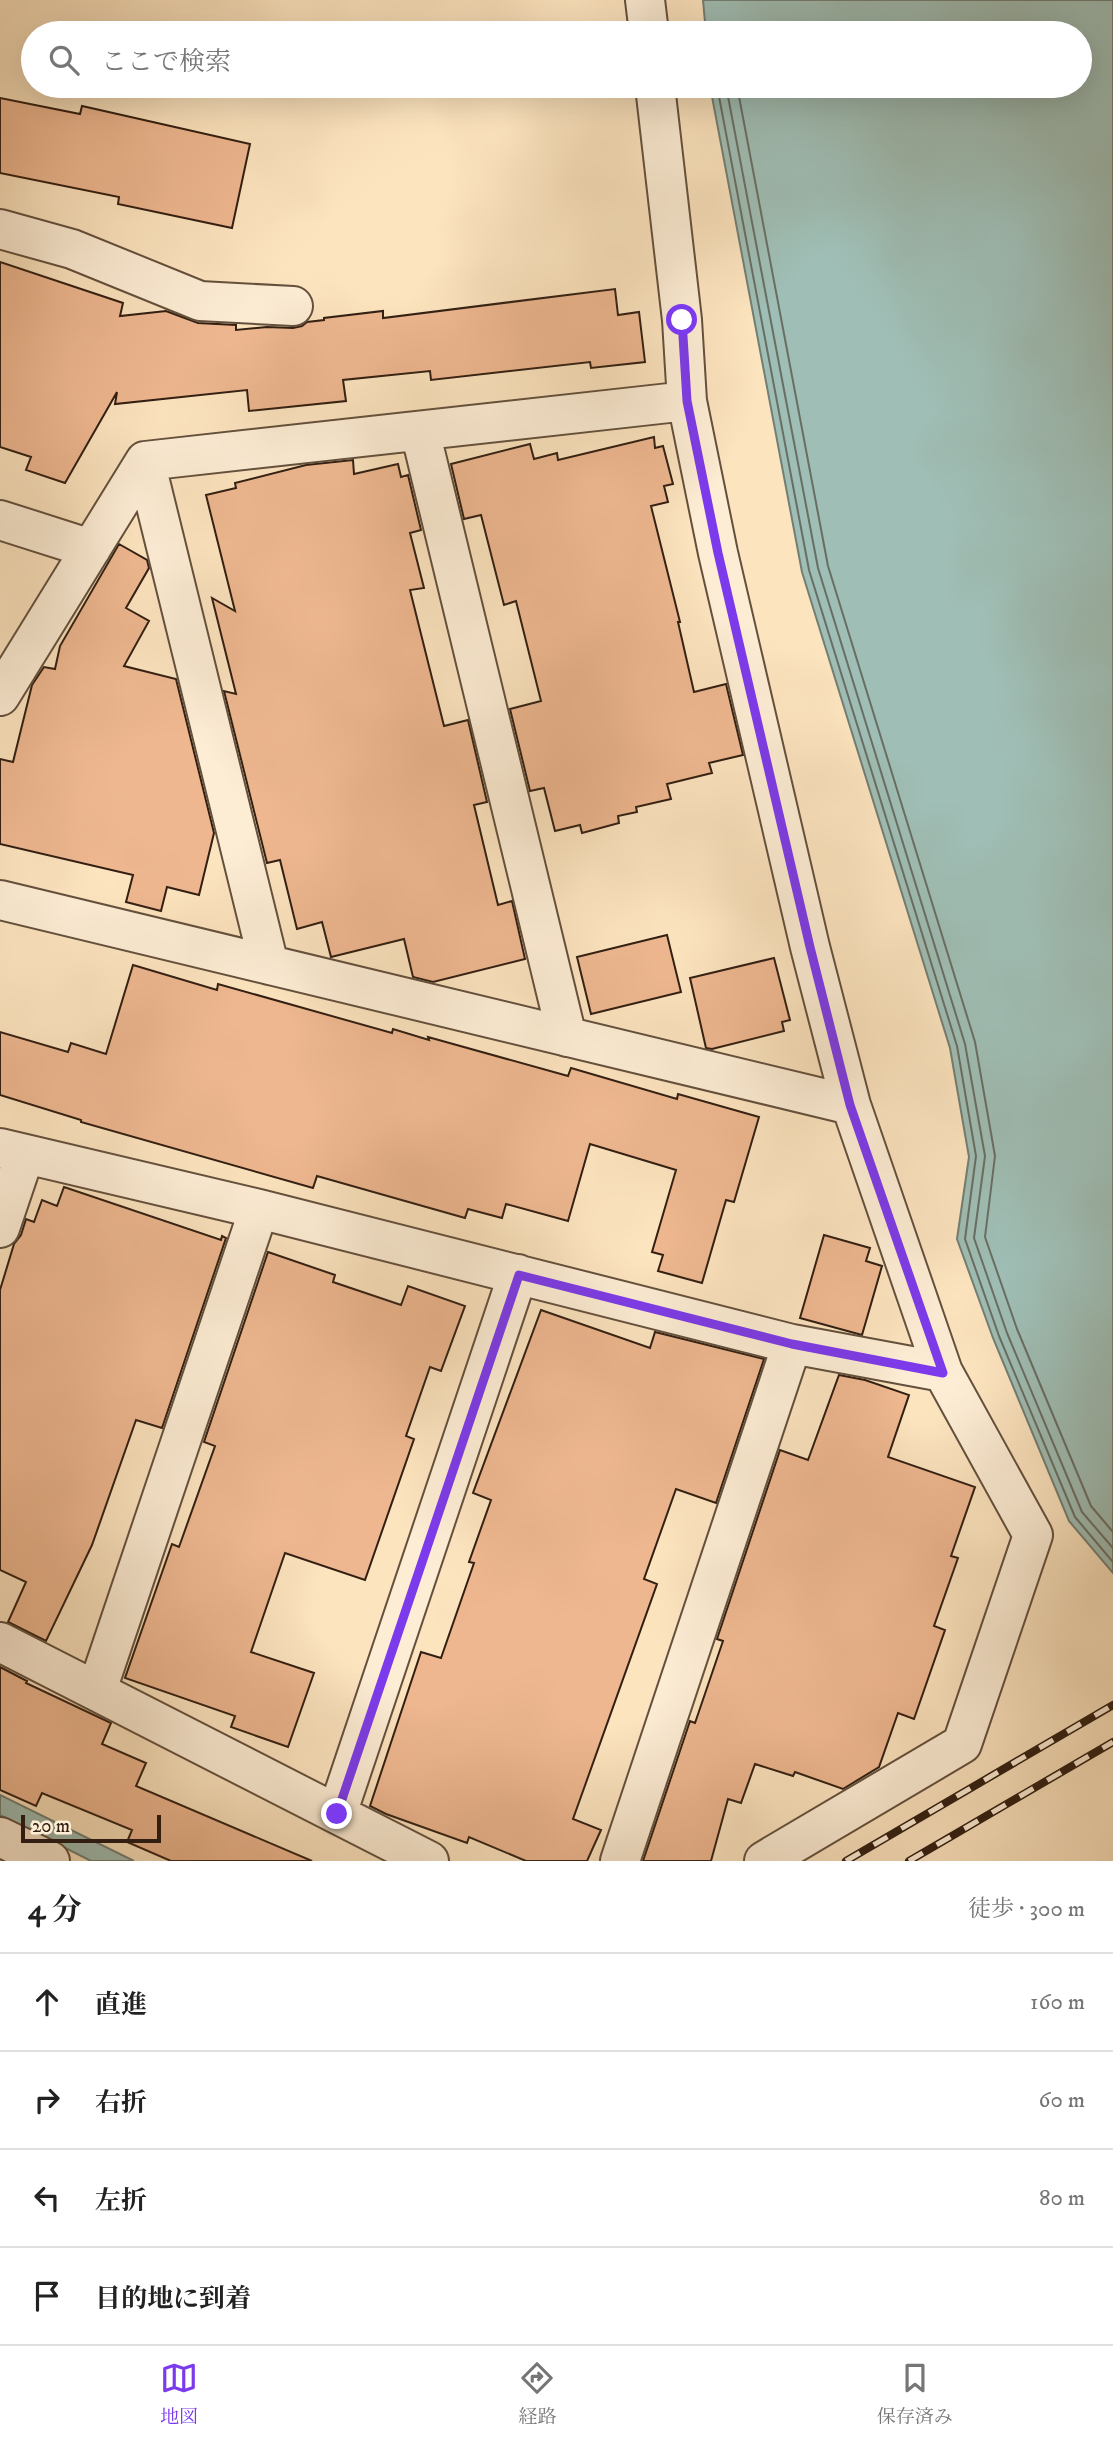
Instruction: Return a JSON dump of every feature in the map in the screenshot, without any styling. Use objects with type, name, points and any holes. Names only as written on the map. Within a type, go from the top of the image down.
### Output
[{"type":"street","points":[[645,0],[648,21]]},
{"type":"street","points":[[656,98],[682,320],[687,401],[728,594],[850,1105],[943,1373],[1033,1535],[962,1744],[764,1861]]},
{"type":"street","points":[[0,229],[72,249],[200,301],[293,306]]},
{"type":"street","points":[[145,461],[687,401]]},
{"type":"street","points":[[420,431],[567,1037]]},
{"type":"street","points":[[0,696],[145,461]]},
{"type":"street","points":[[145,461],[269,965]]},
{"type":"street","points":[[0,520],[91,549]]},
{"type":"street","points":[[0,901],[850,1105]]},
{"type":"street","points":[[0,1228],[12,1151],[259,1209],[792,1344],[943,1373]]},
{"type":"street","points":[[97,1690],[259,1209]]},
{"type":"street","points":[[337,1814],[519,1275]]},
{"type":"street","points":[[620,1861],[792,1344]]},
{"type":"street","points":[[0,1642],[429,1861]]},
{"type":"street","points":[[0,1837],[50,1861]]},
{"type":"water","points":[[703,0],[1113,0],[1113,1573],[1069,1521],[993,1338],[957,1239],[969,1157],[950,1048],[802,572],[712,98],[1092,98],[1092,21],[705,21]]},
{"type":"water","points":[[0,1795],[134,1861],[91,1861],[0,1815]]},
{"type":"building","points":[[0,98],[80,114],[82,106],[250,144],[232,228],[118,204],[119,197],[0,173]]},
{"type":"building","points":[[0,262],[123,303],[120,316],[166,311],[198,323],[236,325],[236,330],[293,328],[324,318],[383,311],[383,318],[615,289],[618,315],[639,312],[645,362],[591,368],[590,362],[431,380],[430,371],[343,380],[346,401],[249,411],[247,390],[115,404],[117,392],[65,483],[26,470],[31,457],[0,447]]},
{"type":"building","points":[[654,437],[655,448],[663,446],[673,484],[664,486],[668,502],[651,506],[680,622],[694,692],[726,684],[743,755],[709,763],[712,773],[667,784],[671,799],[636,807],[637,812],[618,816],[619,823],[582,833],[580,825],[555,831],[544,788],[530,791],[510,709],[541,701],[516,601],[504,605],[481,515],[464,519],[451,464],[530,444],[534,459],[557,453],[558,460]]},
{"type":"building","points":[[353,460],[354,474],[398,464],[401,477],[408,475],[421,530],[410,533],[424,588],[410,590],[444,726],[468,720],[487,802],[474,805],[498,905],[512,901],[525,959],[433,982],[413,977],[404,939],[331,957],[322,922],[297,929],[280,860],[267,863],[224,691],[236,694],[212,598],[235,611],[206,495],[236,488],[235,483],[306,465]]},
{"type":"building","points":[[119,544],[147,560],[149,568],[126,608],[149,621],[124,666],[176,679],[214,833],[199,895],[167,887],[161,911],[126,902],[133,875],[0,844],[0,759],[13,762],[32,685],[44,667],[55,669],[60,646]]},
{"type":"building","points":[[667,935],[681,992],[591,1014],[577,957]]},
{"type":"building","points":[[774,958],[790,1020],[782,1022],[784,1031],[712,1049],[706,1048],[690,978]]},
{"type":"building","points":[[133,965],[217,990],[218,984],[392,1033],[393,1029],[429,1040],[428,1037],[568,1076],[571,1068],[677,1099],[678,1094],[759,1117],[734,1202],[726,1200],[702,1283],[658,1271],[663,1255],[652,1252],[676,1170],[590,1144],[568,1221],[506,1204],[502,1218],[468,1209],[465,1218],[317,1176],[313,1188],[81,1122],[0,1095],[0,1032],[68,1052],[71,1043],[106,1054]]},
{"type":"building","points":[[64,1187],[221,1240],[222,1236],[226,1238],[162,1428],[136,1420],[92,1545],[46,1641],[8,1622],[26,1582],[0,1570],[0,1290],[14,1244],[21,1235],[26,1219],[34,1222],[42,1200],[57,1206]]},
{"type":"building","points":[[824,1235],[870,1248],[866,1261],[882,1266],[862,1335],[800,1318]]},
{"type":"building","points":[[268,1252],[335,1275],[333,1282],[401,1305],[408,1286],[465,1306],[441,1371],[430,1367],[406,1436],[414,1439],[365,1580],[285,1553],[251,1652],[314,1673],[288,1747],[231,1727],[235,1716],[125,1678],[172,1544],[179,1547],[215,1446],[204,1442]]},
{"type":"building","points":[[541,1310],[650,1348],[655,1332],[764,1359],[716,1503],[676,1489],[644,1579],[657,1584],[573,1819],[601,1830],[587,1861],[526,1861],[469,1837],[467,1843],[370,1806],[421,1652],[441,1658],[474,1563],[469,1562],[491,1500],[473,1493]]},
{"type":"building","points":[[839,1375],[865,1380],[909,1395],[888,1457],[975,1487],[951,1556],[958,1558],[934,1626],[945,1630],[914,1719],[898,1713],[879,1767],[843,1789],[795,1772],[793,1776],[755,1764],[741,1803],[728,1799],[711,1861],[643,1861],[690,1721],[695,1723],[723,1641],[717,1639],[780,1450],[808,1460]]},
{"type":"building","points":[[0,1667],[27,1681],[26,1683],[111,1723],[102,1744],[146,1763],[136,1786],[312,1861],[171,1861],[127,1842],[132,1830],[42,1793],[36,1806],[0,1790]]},
{"type":"railway","points":[[846,1861],[1113,1705]]},
{"type":"railway","points":[[909,1861],[1113,1742]]},
{"type":"route","points":[[337,1814],[519,1275],[792,1344],[943,1373],[850,1105],[810,947],[718,553],[687,401],[682,320]]}]
